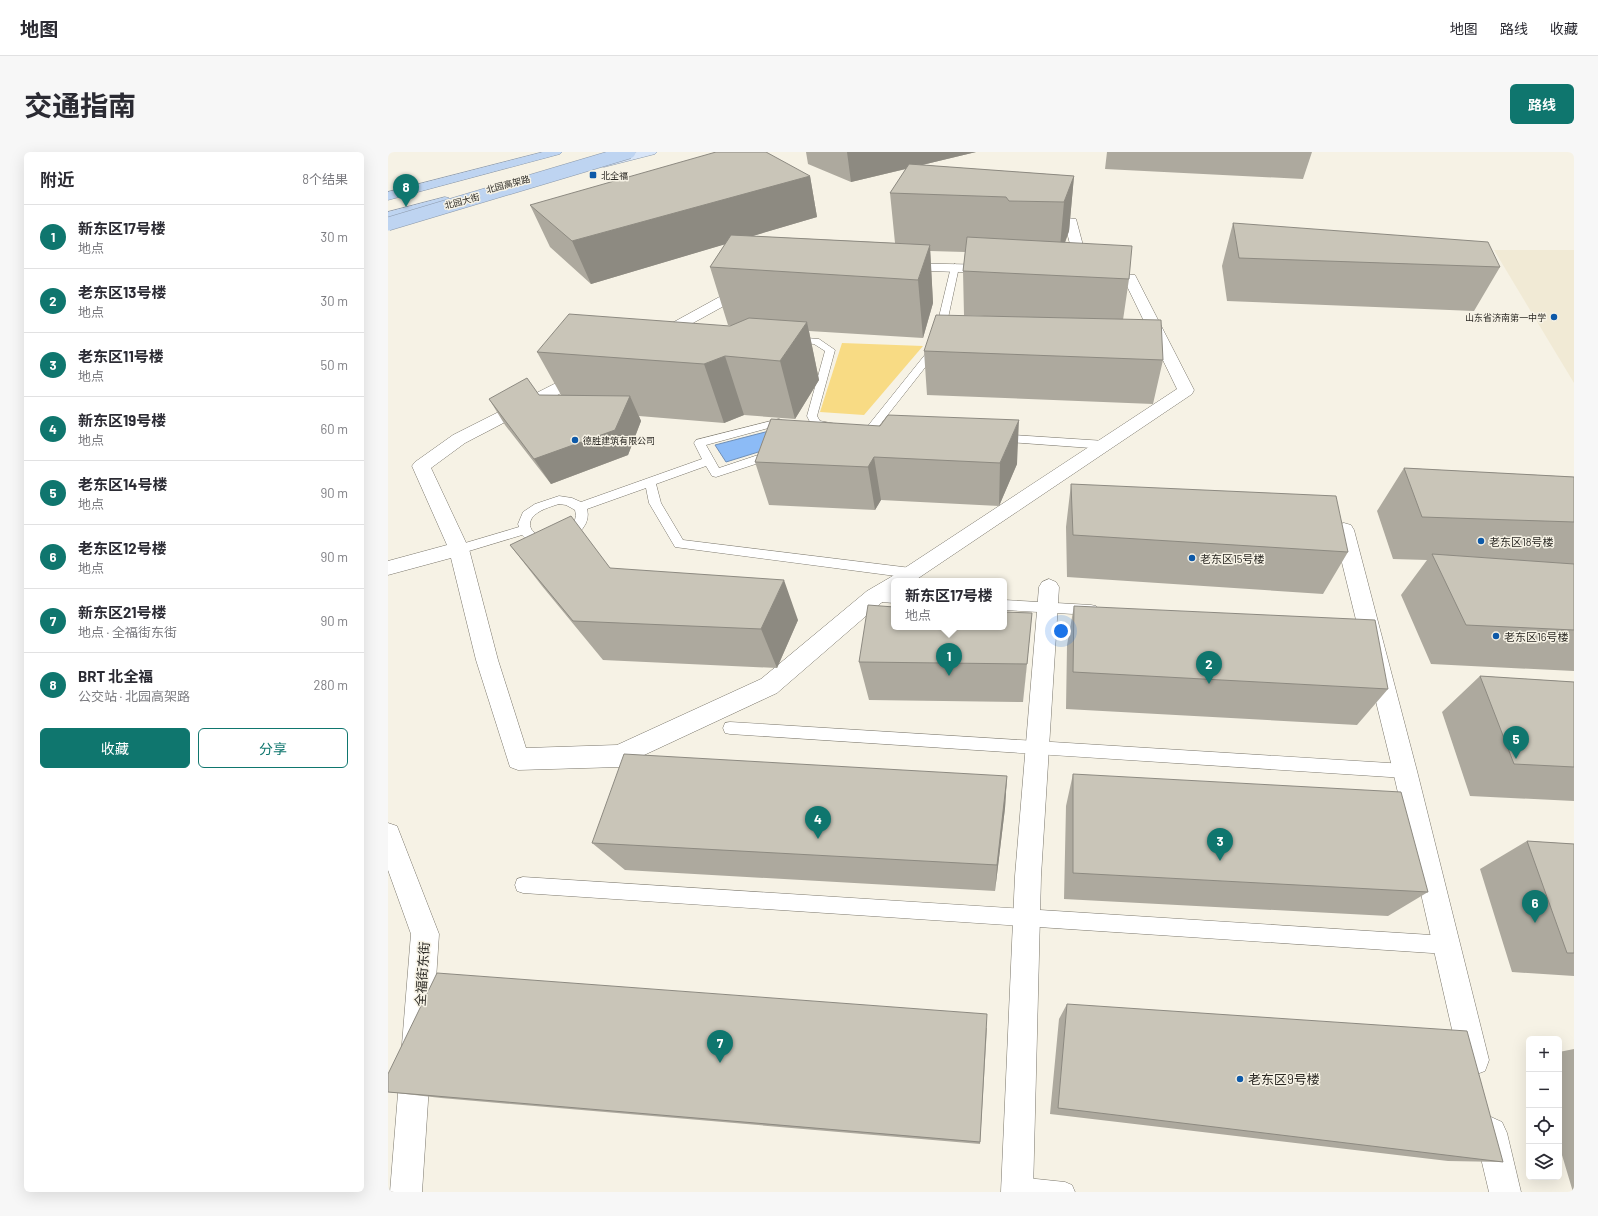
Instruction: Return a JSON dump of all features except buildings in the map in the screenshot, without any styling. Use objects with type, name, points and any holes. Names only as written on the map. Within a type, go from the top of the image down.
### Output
[{"type":"highway","points":[[478,160],[515,152]]},
{"type":"highway","name":"北园高架路","points":[[388,195],[556,152]]},
{"type":"highway","points":[[388,224],[629,152]]},
{"type":"highway","name":"北园高架路","points":[[388,216],[629,152]]},
{"type":"main road","points":[[388,195],[544,152]]},
{"type":"main road","name":"北园大街","points":[[388,220],[651,152]]},
{"type":"street","points":[[1025,218],[1072,222],[1079,256],[1110,260]]},
{"type":"street","points":[[903,578],[1186,390],[1154,334],[1125,263]]},
{"type":"street","points":[[886,267],[954,267],[1010,270]]},
{"type":"street","points":[[1082,275],[1130,278]]},
{"type":"street","points":[[650,345],[757,282],[765,280]]},
{"type":"street","points":[[599,367],[459,439],[421,466],[459,549],[486,660],[518,759],[619,756],[769,686],[884,598],[891,590]]},
{"type":"street","points":[[1344,530],[1361,626],[1405,771],[1505,1192]]},
{"type":"street","points":[[388,568],[459,549]]},
{"type":"street","points":[[1017,1190],[1028,876],[1048,597]]},
{"type":"street","name":"全福街东街","points":[[388,835],[425,934],[406,1192]]},
{"type":"lane","points":[[871,429],[937,346],[945,327],[954,267]]},
{"type":"lane","points":[[784,340],[816,341],[830,350],[812,416],[812,425],[846,427]]},
{"type":"lane","points":[[786,450],[716,473],[708,461],[700,443],[779,422],[791,434]]},
{"type":"lane","points":[[858,428],[886,430]]},
{"type":"lane","points":[[988,437],[1105,445]]},
{"type":"lane","points":[[580,507],[708,461]]},
{"type":"lane","points":[[650,482],[655,504],[678,544],[895,578]]},
{"type":"lane","points":[[563,501],[575,503],[580,507],[583,513],[582,519],[578,526],[562,537],[542,541],[527,535],[524,530],[523,524],[526,517],[540,506],[549,502],[563,501]]},
{"type":"lane","points":[[459,549],[524,530]]},
{"type":"lane","points":[[1007,604],[1048,597],[1102,611]]},
{"type":"lane","points":[[730,728],[1405,771]]},
{"type":"lane","points":[[523,885],[1447,945]]},
{"type":"lane","points":[[1017,1190],[1065,1192]]},
{"type":"shaded area","name":"山东省济南第一中学","points":[[1494,250],[1574,250],[1574,383]]},
{"type":"shaded area","points":[[842,343],[923,346],[864,415],[820,412]]},
{"type":"water","points":[[773,430],[781,445],[726,462],[715,445]]},
{"type":"place","name":"北全福","points":[[593,175]]},
{"type":"place","name":"BRT 北全福","points":[[406,207]]},
{"type":"place","name":"山东省济南第一中学","points":[[1554,317]]},
{"type":"place","name":"德胜建筑有限公司","points":[[575,440]]},
{"type":"place","name":"老东区18号楼","points":[[1481,541]]},
{"type":"place","name":"老东区15号楼","points":[[1192,558]]},
{"type":"place","name":"老东区16号楼","points":[[1496,636]]},
{"type":"place","name":"新东区17号楼","points":[[949,676]]},
{"type":"place","name":"老东区13号楼","points":[[1209,684]]},
{"type":"place","name":"老东区14号楼","points":[[1516,759]]},
{"type":"place","name":"新东区19号楼","points":[[818,839]]},
{"type":"place","name":"老东区11号楼","points":[[1220,861]]},
{"type":"place","name":"老东区12号楼","points":[[1535,923]]},
{"type":"place","name":"新东区21号楼","points":[[720,1063]]},
{"type":"place","name":"老东区9号楼","points":[[1240,1079]]}]
